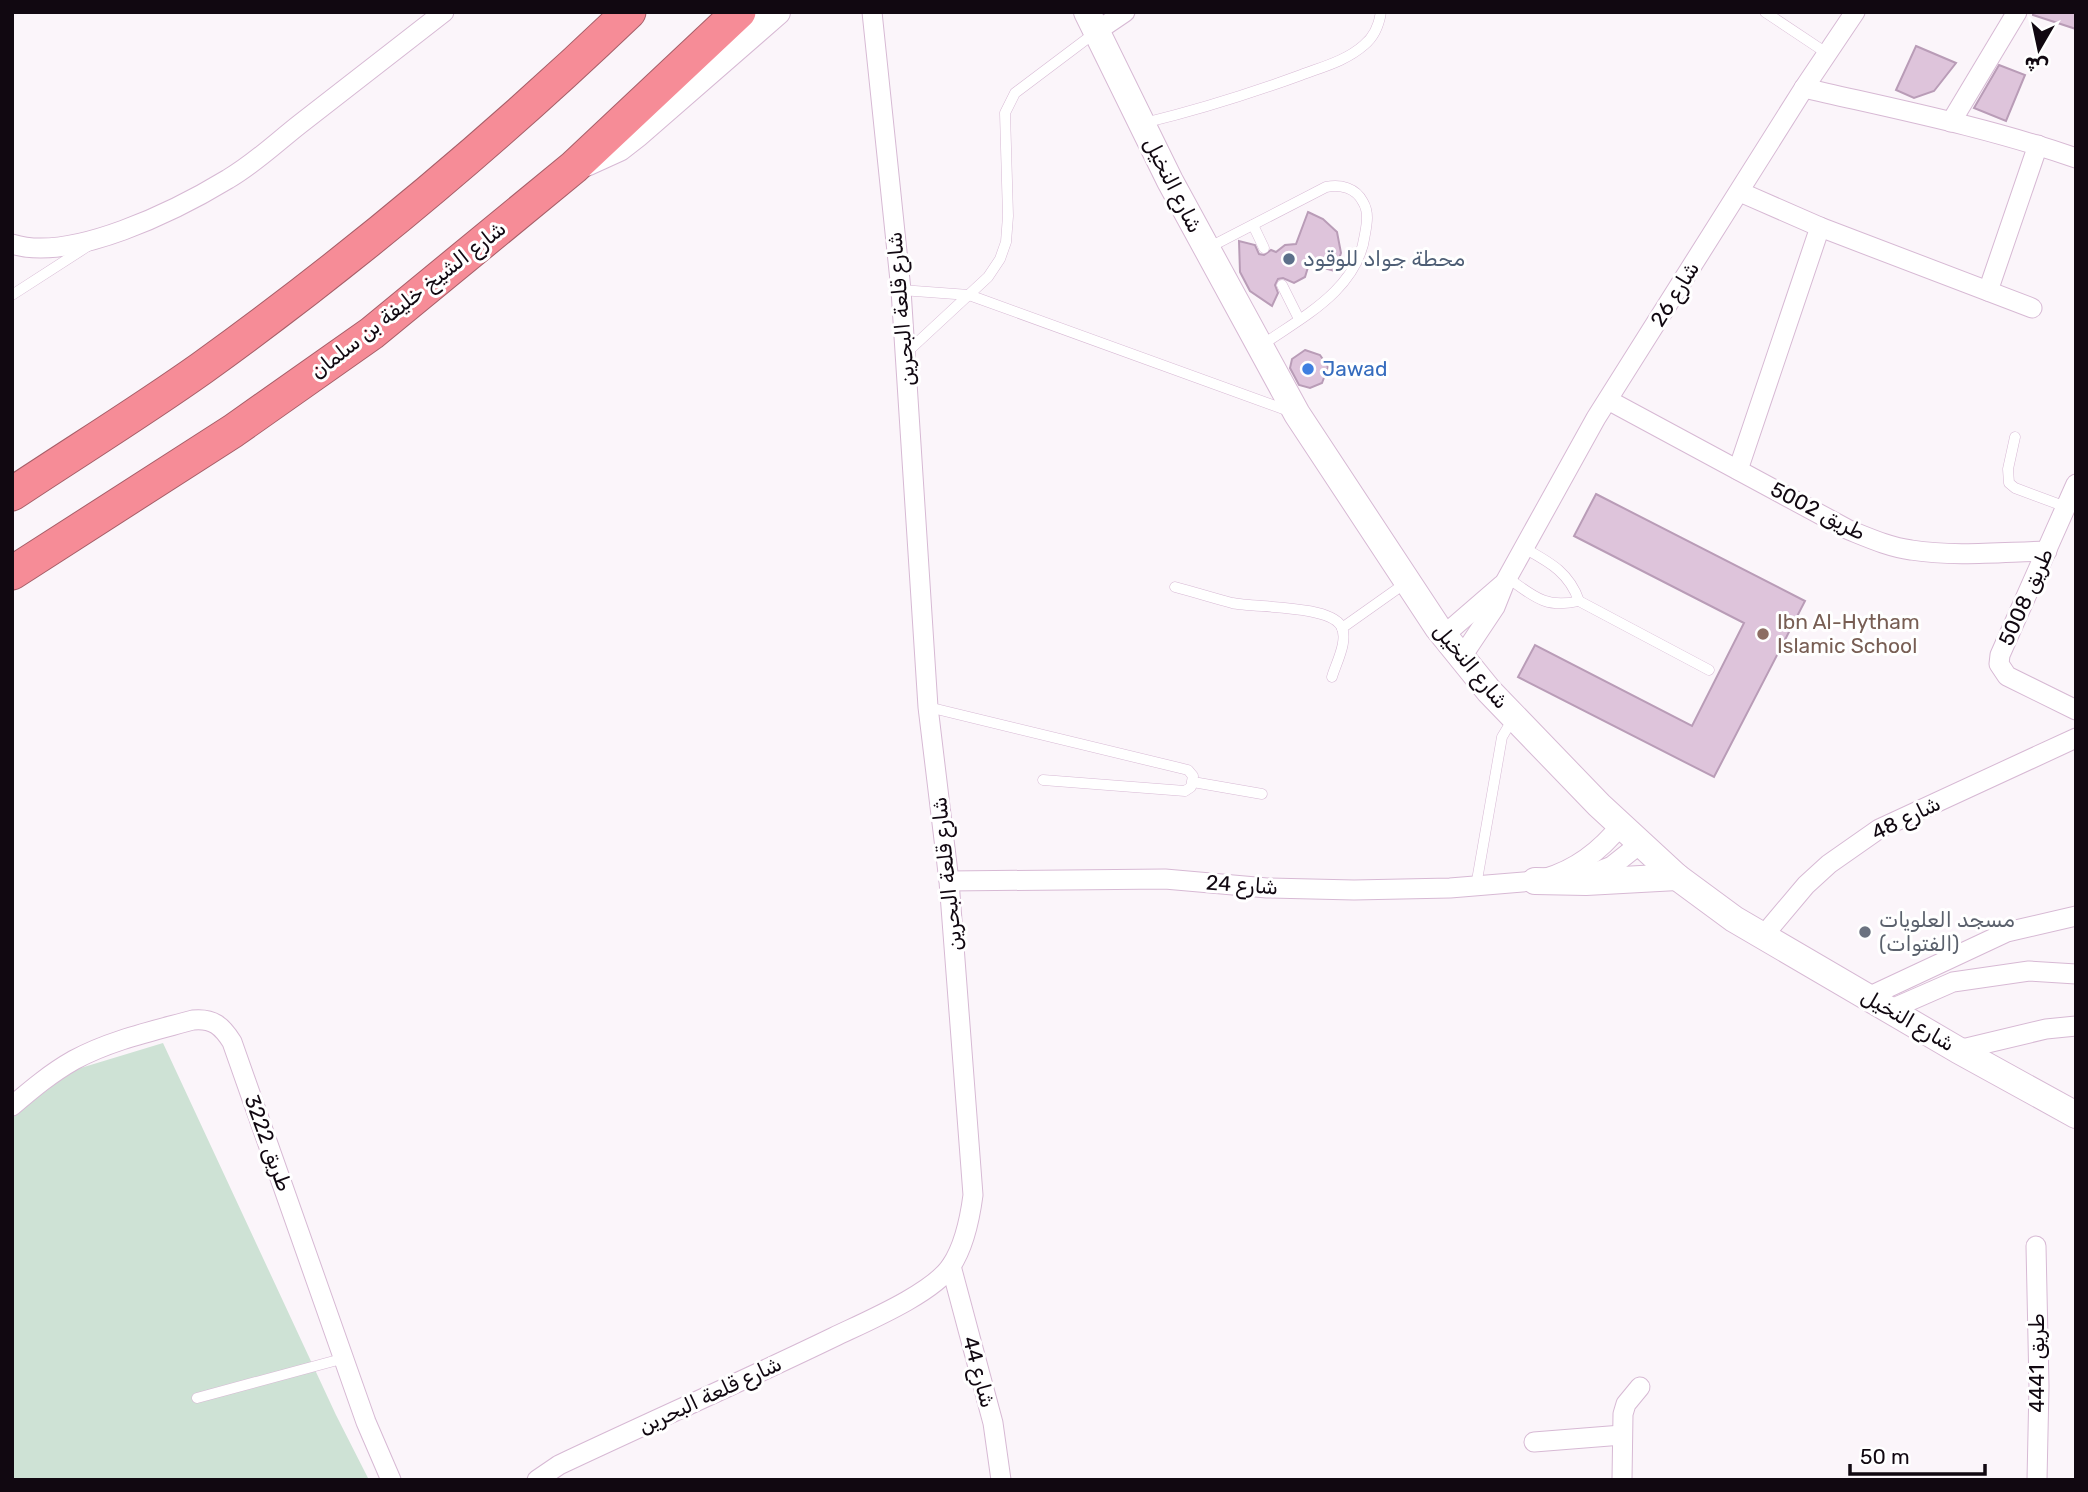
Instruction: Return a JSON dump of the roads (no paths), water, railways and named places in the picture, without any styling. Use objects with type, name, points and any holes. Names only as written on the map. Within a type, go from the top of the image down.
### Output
[{"type":"highway","points":[[554,84],[613,12]]},
{"type":"highway","points":[[12,494],[201,369],[331,272],[554,84],[629,12]]},
{"type":"highway","name":"شارع الشيخ خليفة بن سلمان","points":[[12,573],[233,431],[372,333],[574,167],[739,12]]},
{"type":"street","points":[[12,244],[24,248],[57,247],[101,238],[149,219],[230,179],[444,12]]},
{"type":"street","points":[[574,167],[609,153],[637,134],[776,12]]},
{"type":"street","name":"شارع قلعة البحرين","points":[[537,1480],[559,1465],[592,1449],[873,1318],[936,1281],[951,1266],[971,1214],[972,1195],[950,881],[928,707],[901,290],[872,12]]},
{"type":"street","points":[[1092,22],[1125,12]]},
{"type":"street","name":"شارع 26","points":[[1461,658],[1495,607],[1506,580],[1572,459],[1855,12]]},
{"type":"street","points":[[1951,122],[2017,12]]},
{"type":"street","name":"شارع النخيل","points":[[1092,22],[1207,249],[1297,414],[1443,636],[1517,721],[1677,877],[1734,919],[1958,1050],[2076,1115]]},
{"type":"street","points":[[1804,89],[1951,122],[2076,158]]},
{"type":"street","points":[[1988,291],[2038,145]]},
{"type":"street","points":[[1740,192],[1820,227],[2032,308]]},
{"type":"street","points":[[1738,470],[1820,227]]},
{"type":"street","name":"طريق 5002","points":[[1608,400],[1849,530],[1878,542],[1909,550],[1941,553],[2047,551]]},
{"type":"street","name":"طريق 5008","points":[[2076,484],[2000,654],[1998,664],[2007,676],[2076,710]]},
{"type":"street","name":"شارع 26","points":[[1443,636],[1506,580]]},
{"type":"street","name":"شارع 48","points":[[1763,936],[1806,885],[1853,845],[1879,829],[2076,738]]},
{"type":"street","name":"شارع 24","points":[[1535,881],[1574,867],[1607,841],[1621,825]]},
{"type":"street","name":"شارع 24","points":[[950,881],[1166,879],[1267,888],[1354,890],[1476,886],[1599,873],[1619,862],[1640,843]]},
{"type":"street","points":[[1535,881],[1586,882],[1677,877]]},
{"type":"street","points":[[1879,1003],[2007,933],[2076,916]]},
{"type":"street","points":[[1879,1003],[1952,982],[2029,971],[2076,974]]},
{"type":"street","name":"طريق 3222","points":[[12,1106],[42,1081],[75,1060],[115,1042],[193,1020],[205,1019],[217,1023],[232,1042],[366,1422],[391,1480]]},
{"type":"street","points":[[1958,1050],[2046,1029],[2076,1026]]},
{"type":"street","name":"طريق 4441","points":[[2036,1246],[2039,1385],[2037,1480]]},
{"type":"street","name":"شارع 44","points":[[951,1266],[993,1423],[1001,1480]]},
{"type":"street","points":[[1622,1480],[1623,1414],[1626,1404],[1640,1388]]},
{"type":"street","points":[[1534,1442],[1622,1435]]},
{"type":"lane","points":[[1142,124],[1255,92],[1337,62],[1367,44],[1376,30],[1381,12]]},
{"type":"lane","points":[[1765,12],[1829,54]]},
{"type":"lane","points":[[905,354],[988,277],[1000,259],[1006,243],[1008,216],[1005,113],[1015,93],[1092,22]]},
{"type":"lane","points":[[1207,249],[1326,187],[1334,185],[1349,188],[1365,205],[1367,212],[1364,239],[1351,274],[1339,289],[1259,347]]},
{"type":"lane","points":[[1253,225],[1264,248]]},
{"type":"lane","points":[[12,295],[101,238]]},
{"type":"lane","points":[[1282,285],[1299,319]]},
{"type":"lane","points":[[901,290],[969,295],[1297,414]]},
{"type":"lane","points":[[2015,437],[2008,469],[2009,483],[2015,488],[2066,507]]},
{"type":"lane","points":[[1524,548],[1560,570],[1568,579],[1579,601]]},
{"type":"lane","points":[[1506,580],[1545,602],[1556,604],[1579,601],[1709,670]]},
{"type":"lane","points":[[1342,628],[1408,581]]},
{"type":"lane","points":[[1175,587],[1233,603],[1316,613],[1336,620],[1342,628],[1342,645],[1332,677]]},
{"type":"lane","points":[[928,707],[1188,770],[1193,776],[1191,787],[1185,790],[1043,780]]},
{"type":"lane","points":[[1476,886],[1502,737],[1508,727],[1517,721]]},
{"type":"lane","points":[[1193,782],[1262,794]]},
{"type":"lane","points":[[197,1398],[345,1358]]},
{"type":"place","name":"محطة جواد للوقود","points":[[1289,259]]},
{"type":"place","name":"Jawad","points":[[1308,369]]},
{"type":"place","name":"Ibn Al-Hytham Islamic School","points":[[1763,634]]},
{"type":"place","name":"مسجد العلويات (الفتوات)","points":[[1865,932]]}]
